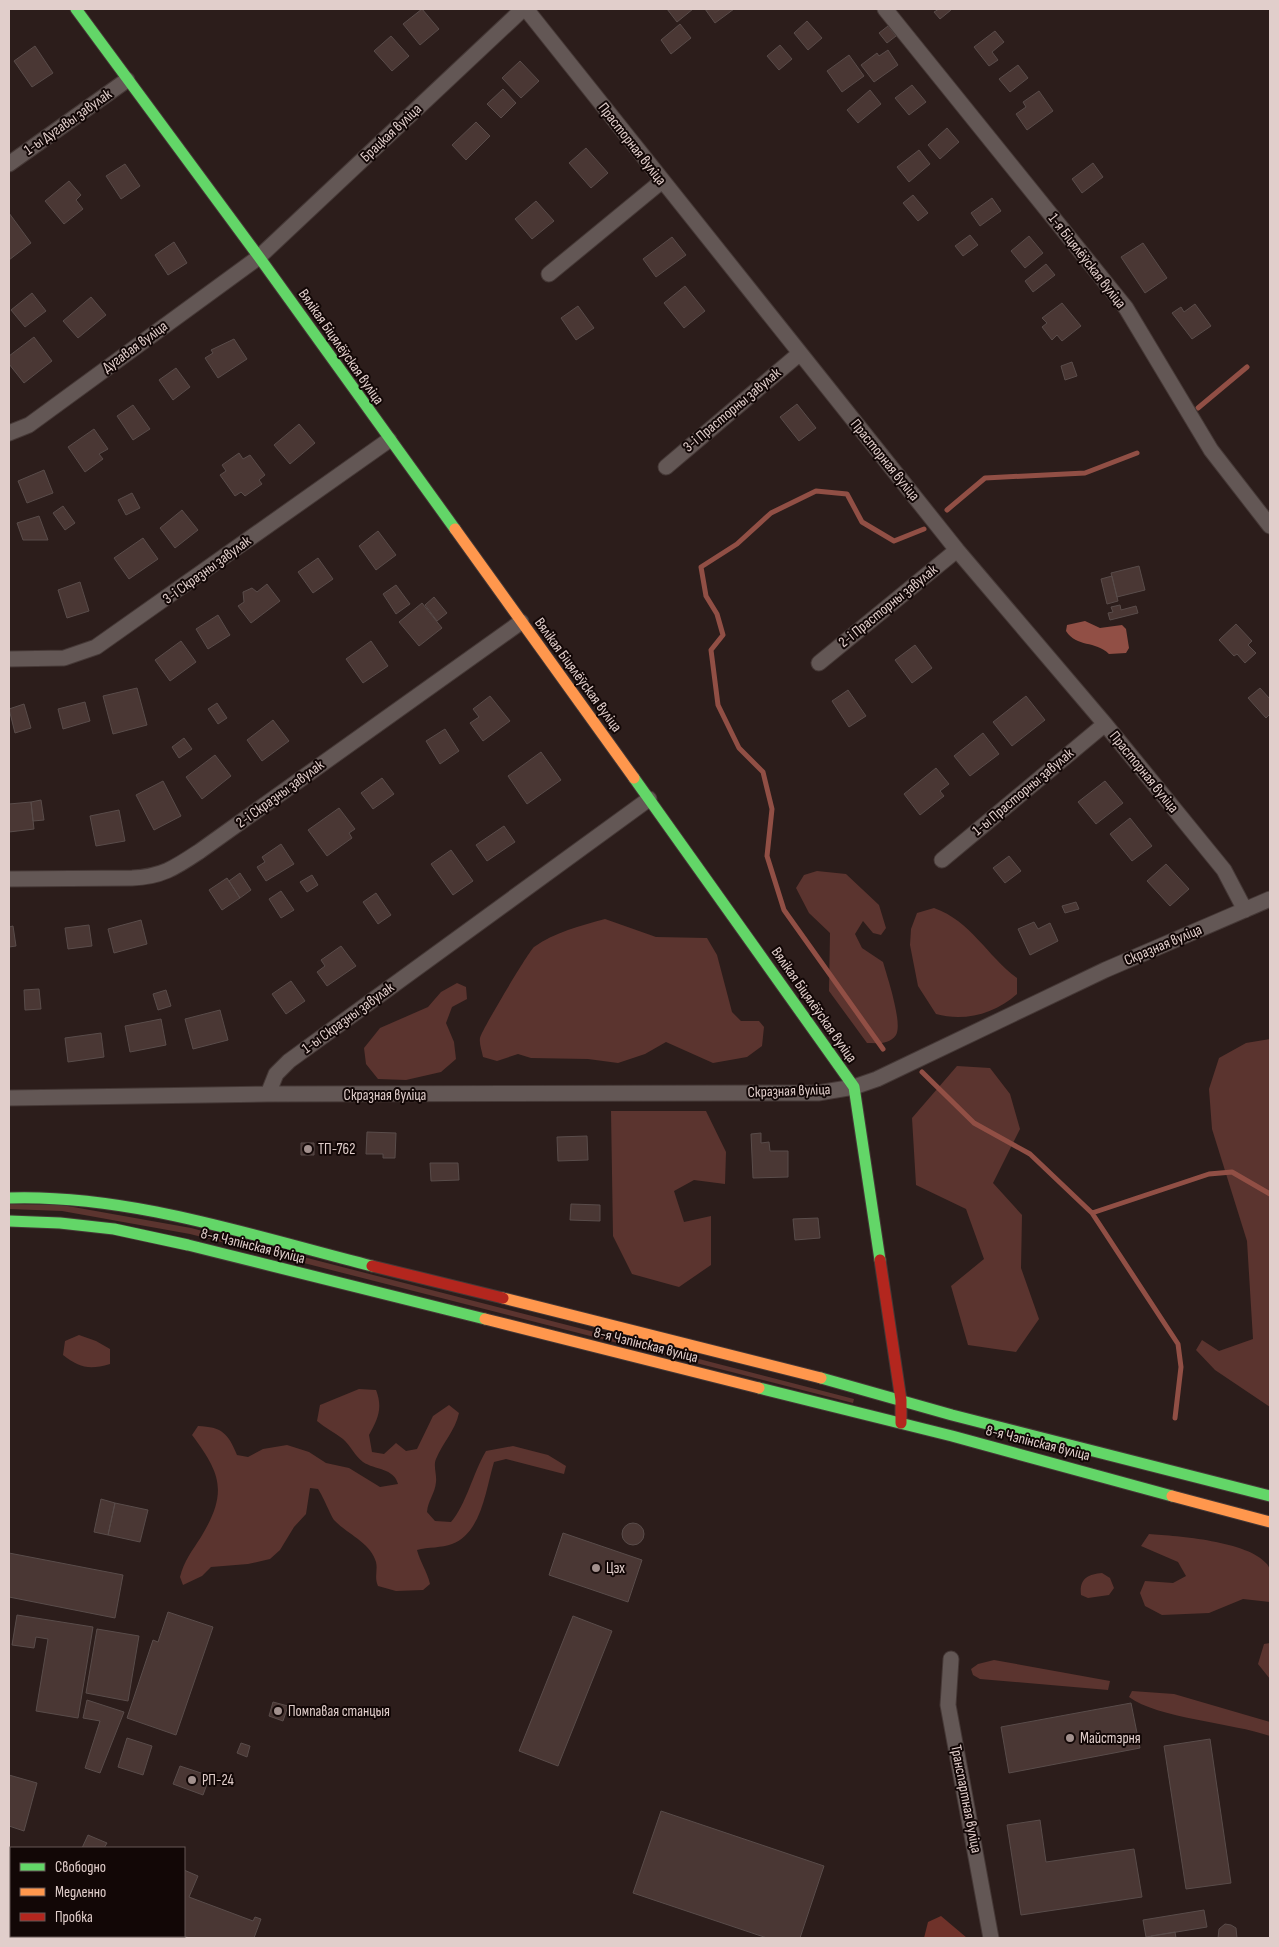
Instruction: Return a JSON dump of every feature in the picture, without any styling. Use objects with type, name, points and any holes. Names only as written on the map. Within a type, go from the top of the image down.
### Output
[{"type":"main road","name":"Вялікая Біцялёўская вуліца","points":[[76,9],[259,258],[854,1087],[901,1400],[901,1423]]},
{"type":"main road","name":"8-я Чэпінская вуліца","points":[[9,1198],[61,1198],[120,1204],[853,1386],[1270,1496]]},
{"type":"main road","name":"8-я Чэпінская вуліца","points":[[9,1221],[60,1223],[114,1229],[188,1245],[901,1423],[1122,1480],[1270,1522]]},
{"type":"street","name":"Прасторная вуліца","points":[[525,9],[957,550],[1105,724],[1224,870],[1245,910]]},
{"type":"street","name":"Брацкая вуліца","points":[[259,258],[525,9]]},
{"type":"street","name":"1-я Біцялёўская вуліца","points":[[885,9],[1126,308],[1211,450],[1270,526]]},
{"type":"street","name":"1-ы Дугавы завулак","points":[[9,164],[128,80]]},
{"type":"street","points":[[549,274],[662,182]]},
{"type":"street","name":"Дугавая вуліца","points":[[9,433],[29,425],[259,258]]},
{"type":"street","name":"3-і Прасторны завулак","points":[[666,467],[799,354]]},
{"type":"street","name":"3-і Скразны завулак","points":[[9,659],[64,658],[96,647],[389,440]]},
{"type":"street","name":"2-і Прасторны завулак","points":[[819,663],[957,550]]},
{"type":"street","name":"2-і Скразны завулак","points":[[9,879],[141,878],[167,872],[200,851],[521,622]]},
{"type":"street","name":"1-ы Прасторны завулак","points":[[942,860],[1105,724]]},
{"type":"street","name":"1-ы Скразны завулак","points":[[268,1094],[276,1074],[289,1061],[649,799]]},
{"type":"street","name":"Скразная вуліца","points":[[268,1094],[818,1093],[854,1087],[877,1079],[1105,970],[1270,899]]},
{"type":"street","points":[[9,1098],[268,1094]]},
{"type":"street","name":"Транспартная вуліца","points":[[951,1659],[948,1704],[991,1938]]},
{"type":"shaded area","points":[[1085,621],[1100,628],[1122,625],[1126,629],[1129,648],[1126,653],[1109,654],[1098,647],[1075,640],[1066,631],[1067,625]]},
{"type":"shaded area","points":[[817,871],[846,874],[879,905],[886,928],[881,935],[873,933],[863,921],[855,934],[862,948],[883,962],[894,999],[898,1029],[893,1038],[883,1043],[867,1043],[829,991],[830,933],[809,913],[796,888],[804,875]]},
{"type":"shaded area","points":[[934,908],[947,914],[969,930],[1017,978],[1017,994],[999,1007],[979,1014],[957,1017],[936,1014],[918,986],[910,945],[911,929],[917,913]]},
{"type":"shaded area","points":[[605,919],[656,937],[707,938],[717,955],[732,1012],[741,1021],[759,1021],[764,1027],[762,1046],[747,1057],[713,1063],[666,1042],[645,1054],[618,1063],[588,1059],[531,1058],[518,1054],[497,1061],[483,1057],[480,1045],[482,1032],[534,947],[559,933]]},
{"type":"shaded area","points":[[457,983],[466,987],[467,999],[452,1007],[446,1023],[454,1042],[456,1059],[441,1072],[406,1080],[378,1079],[366,1064],[364,1048],[380,1028],[428,1007],[441,992]]},
{"type":"shaded area","points":[[1270,1039],[1270,1407],[1215,1370],[1196,1350],[1202,1340],[1219,1351],[1253,1339],[1247,1241],[1212,1129],[1209,1089],[1219,1058],[1246,1043]]},
{"type":"shaded area","points":[[957,1066],[990,1068],[1010,1094],[1020,1129],[993,1183],[1022,1215],[1021,1268],[1039,1319],[1016,1352],[968,1345],[951,1286],[984,1259],[966,1209],[916,1185],[912,1118]]},
{"type":"shaded area","points":[[611,1111],[706,1111],[726,1152],[725,1184],[694,1180],[674,1191],[684,1222],[711,1216],[711,1265],[679,1287],[632,1274],[613,1236]]},
{"type":"shaded area","points":[[9,1204],[62,1205],[191,1228],[854,1399],[853,1403],[190,1234],[62,1211],[9,1209]]},
{"type":"shaded area","points":[[79,1335],[96,1341],[110,1349],[110,1364],[85,1367],[63,1355],[65,1341]]},
{"type":"shaded area","points":[[359,1389],[376,1390],[378,1396],[378,1413],[369,1435],[372,1452],[384,1454],[396,1443],[406,1451],[417,1449],[433,1416],[449,1405],[459,1413],[455,1425],[435,1462],[435,1486],[427,1512],[435,1521],[451,1522],[461,1507],[486,1451],[513,1446],[548,1455],[566,1466],[564,1474],[506,1459],[494,1462],[481,1509],[470,1530],[452,1544],[417,1550],[430,1584],[423,1590],[396,1591],[378,1586],[376,1562],[369,1549],[334,1520],[318,1489],[310,1488],[306,1514],[294,1527],[280,1550],[270,1559],[248,1564],[211,1567],[202,1576],[183,1585],[180,1577],[184,1566],[210,1521],[218,1495],[215,1473],[192,1435],[198,1426],[219,1430],[227,1436],[237,1455],[248,1457],[263,1449],[287,1445],[309,1452],[326,1463],[349,1468],[380,1487],[398,1484],[393,1475],[363,1462],[343,1439],[317,1421],[320,1405]]},
{"type":"shaded area","points":[[1149,1534],[1212,1541],[1245,1550],[1258,1556],[1269,1568],[1271,1583],[1270,1602],[1243,1599],[1209,1613],[1162,1615],[1145,1606],[1140,1593],[1145,1581],[1173,1583],[1186,1576],[1178,1562],[1141,1546]]},
{"type":"shaded area","points":[[1102,1573],[1110,1578],[1114,1588],[1109,1595],[1088,1598],[1081,1595],[1083,1581],[1089,1576]]},
{"type":"shaded area","points":[[1270,1643],[1270,1679],[1258,1664],[1264,1644]]},
{"type":"shaded area","points":[[994,1660],[1110,1681],[1108,1690],[980,1679],[973,1675],[971,1669],[978,1664]]},
{"type":"shaded area","points":[[1132,1691],[1174,1694],[1270,1722],[1270,1736],[1158,1710],[1129,1697]]},
{"type":"shaded area","points":[[941,1916],[967,1938],[924,1938],[928,1922]]},
{"type":"building","points":[[422,9],[439,29],[420,45],[403,24]]},
{"type":"building","points":[[667,9],[693,9],[677,22]]},
{"type":"building","points":[[705,9],[734,9],[715,23]]},
{"type":"building","points":[[939,9],[951,10],[940,19],[934,12]]},
{"type":"building","points":[[807,21],[822,38],[808,50],[794,33]]},
{"type":"building","points":[[680,24],[691,38],[671,54],[661,40]]},
{"type":"building","points":[[888,26],[896,36],[887,43],[879,33]]},
{"type":"building","points":[[995,31],[1004,42],[992,52],[998,60],[989,66],[974,47]]},
{"type":"building","points":[[391,36],[409,56],[392,71],[374,51]]},
{"type":"building","points":[[780,45],[792,59],[779,70],[767,56]]},
{"type":"building","points":[[35,46],[53,73],[32,87],[14,61]]},
{"type":"building","points":[[888,50],[898,65],[874,82],[861,65],[877,53],[879,56]]},
{"type":"building","points":[[849,55],[864,76],[842,92],[827,71]]},
{"type":"building","points":[[520,61],[539,81],[521,98],[502,78]]},
{"type":"building","points":[[1018,65],[1028,78],[1010,92],[999,79]]},
{"type":"building","points":[[912,85],[926,102],[909,115],[895,98]]},
{"type":"building","points":[[503,89],[516,103],[501,118],[487,104]]},
{"type":"building","points":[[870,90],[881,104],[858,123],[847,110]]},
{"type":"building","points":[[1039,91],[1053,111],[1027,130],[1016,114],[1026,107],[1023,102]]},
{"type":"building","points":[[476,122],[490,136],[466,160],[452,145]]},
{"type":"building","points":[[947,128],[959,142],[940,159],[928,145]]},
{"type":"building","points":[[586,148],[608,173],[591,188],[569,163]]},
{"type":"building","points":[[919,150],[930,164],[909,182],[897,167]]},
{"type":"building","points":[[1093,163],[1103,177],[1082,193],[1072,179]]},
{"type":"building","points":[[125,164],[140,186],[121,199],[106,176]]},
{"type":"building","points":[[69,181],[81,195],[76,200],[83,209],[64,224],[45,201]]},
{"type":"building","points":[[913,195],[928,213],[918,221],[903,203]]},
{"type":"building","points":[[992,198],[1001,211],[980,226],[971,213]]},
{"type":"building","points":[[536,201],[554,221],[532,239],[515,219]]},
{"type":"building","points":[[9,213],[31,243],[9,260]]},
{"type":"building","points":[[970,235],[978,245],[963,256],[955,246]]},
{"type":"building","points":[[1029,236],[1043,253],[1025,268],[1011,251]]},
{"type":"building","points":[[672,237],[686,255],[656,277],[643,259]]},
{"type":"building","points":[[174,242],[187,263],[168,275],[155,255]]},
{"type":"building","points":[[1143,243],[1167,278],[1145,293],[1121,257]]},
{"type":"building","points":[[1046,264],[1055,275],[1033,292],[1025,281]]},
{"type":"building","points":[[685,286],[705,311],[684,328],[664,303]]},
{"type":"building","points":[[32,293],[46,311],[25,327],[11,310]]},
{"type":"building","points":[[91,297],[106,315],[78,338],[63,321]]},
{"type":"building","points":[[1062,303],[1081,326],[1062,341],[1057,335],[1052,340],[1042,327],[1047,323],[1042,318]]},
{"type":"building","points":[[1195,304],[1211,326],[1192,339],[1172,313],[1181,307],[1184,312]]},
{"type":"building","points":[[578,306],[594,328],[576,340],[561,318]]},
{"type":"building","points":[[34,337],[52,361],[24,383],[9,364],[9,356]]},
{"type":"building","points":[[234,339],[247,359],[218,378],[205,358],[213,353],[211,350]]},
{"type":"building","points":[[1072,362],[1077,376],[1065,380],[1061,366]]},
{"type":"building","points":[[176,368],[190,387],[173,400],[159,380]]},
{"type":"building","points":[[797,404],[816,428],[799,441],[780,417]]},
{"type":"building","points":[[133,405],[150,429],[133,440],[117,416]]},
{"type":"building","points":[[299,424],[315,443],[290,464],[274,445]]},
{"type":"building","points":[[94,429],[108,449],[99,454],[103,459],[85,472],[68,447]]},
{"type":"building","points":[[239,453],[243,459],[250,455],[265,475],[259,480],[262,484],[245,496],[241,492],[235,496],[220,475],[226,471],[222,465]]},
{"type":"building","points":[[44,470],[53,493],[27,503],[18,481]]},
{"type":"building","points":[[132,493],[140,508],[126,515],[118,500]]},
{"type":"building","points":[[63,506],[75,523],[65,530],[53,513]]},
{"type":"building","points":[[182,510],[198,530],[175,548],[160,528]]},
{"type":"building","points":[[39,516],[48,540],[23,540],[17,523]]},
{"type":"building","points":[[378,531],[396,555],[376,570],[359,546]]},
{"type":"building","points":[[143,538],[158,559],[129,579],[114,558]]},
{"type":"building","points":[[318,558],[333,579],[313,593],[298,572]]},
{"type":"building","points":[[1139,566],[1145,590],[1117,597],[1111,573]]},
{"type":"building","points":[[1112,576],[1118,601],[1107,604],[1101,579]]},
{"type":"building","points":[[80,582],[89,611],[67,618],[58,590]]},
{"type":"building","points":[[267,584],[280,601],[251,623],[238,606],[244,602],[243,592],[252,588],[257,592]]},
{"type":"building","points":[[396,585],[410,604],[396,614],[383,594]]},
{"type":"building","points":[[434,597],[447,613],[437,621],[425,605]]},
{"type":"building","points":[[422,603],[442,628],[419,646],[399,622]]},
{"type":"building","points":[[1120,605],[1121,610],[1136,606],[1138,613],[1110,620],[1108,613],[1113,612],[1111,607]]},
{"type":"building","points":[[218,615],[230,635],[208,649],[196,629]]},
{"type":"building","points":[[1236,624],[1252,641],[1248,645],[1256,653],[1245,663],[1237,654],[1234,656],[1219,640]]},
{"type":"building","points":[[181,641],[196,662],[170,681],[155,660]]},
{"type":"building","points":[[371,641],[388,666],[363,683],[346,659]]},
{"type":"building","points":[[915,645],[932,668],[912,683],[895,660]]},
{"type":"building","points":[[137,688],[147,725],[113,734],[103,696]]},
{"type":"building","points":[[1260,688],[1270,699],[1270,714],[1266,718],[1248,698]]},
{"type":"building","points":[[848,690],[866,716],[849,727],[832,701]]},
{"type":"building","points":[[490,696],[510,721],[483,741],[470,723],[479,717],[473,709]]},
{"type":"building","points":[[1026,696],[1045,720],[1012,746],[993,722]]},
{"type":"building","points":[[85,702],[90,721],[63,729],[58,709]]},
{"type":"building","points":[[217,703],[227,718],[218,724],[208,709]]},
{"type":"building","points":[[24,704],[31,728],[15,733],[9,709]]},
{"type":"building","points":[[273,720],[289,741],[262,761],[247,740]]},
{"type":"building","points":[[445,729],[459,751],[440,764],[426,741]]},
{"type":"building","points":[[983,733],[999,754],[970,776],[954,756]]},
{"type":"building","points":[[184,738],[192,749],[179,758],[172,747]]},
{"type":"building","points":[[541,752],[561,780],[527,804],[508,776]]},
{"type":"building","points":[[215,755],[231,776],[202,799],[186,777]]},
{"type":"building","points":[[936,768],[949,784],[940,791],[944,796],[920,815],[904,794]]},
{"type":"building","points":[[382,778],[394,794],[373,809],[361,793]]},
{"type":"building","points":[[163,781],[181,816],[154,830],[136,795]]},
{"type":"building","points":[[1105,781],[1123,803],[1096,824],[1078,802]]},
{"type":"building","points":[[41,800],[44,820],[33,821],[31,802]]},
{"type":"building","points":[[31,802],[34,829],[9,832],[9,804]]},
{"type":"building","points":[[339,808],[355,829],[349,833],[352,838],[327,856],[308,830]]},
{"type":"building","points":[[119,810],[125,841],[96,846],[90,816]]},
{"type":"building","points":[[1130,818],[1152,846],[1132,861],[1110,834]]},
{"type":"building","points":[[504,826],[515,842],[487,861],[476,845]]},
{"type":"building","points":[[281,844],[294,864],[266,881],[257,867],[265,862],[262,857]]},
{"type":"building","points":[[451,850],[473,881],[453,895],[431,864]]},
{"type":"building","points":[[1009,856],[1021,871],[1005,883],[993,868]]},
{"type":"building","points":[[1166,864],[1189,889],[1170,906],[1147,881]]},
{"type":"building","points":[[240,873],[251,890],[240,898],[229,881]]},
{"type":"building","points":[[312,875],[318,885],[307,892],[300,882]]},
{"type":"building","points":[[227,878],[240,898],[222,910],[209,890]]},
{"type":"building","points":[[281,891],[294,910],[281,918],[269,899]]},
{"type":"building","points":[[376,893],[391,915],[378,924],[363,902]]},
{"type":"building","points":[[1076,902],[1079,909],[1065,913],[1062,906]]},
{"type":"building","points":[[141,920],[147,944],[114,953],[108,929]]},
{"type":"building","points":[[1034,922],[1038,929],[1050,923],[1058,941],[1030,955],[1018,929]]},
{"type":"building","points":[[89,925],[92,946],[68,949],[65,928]]},
{"type":"building","points":[[13,926],[16,946],[9,947],[9,927]]},
{"type":"building","points":[[341,946],[356,966],[327,986],[317,972],[325,966],[321,960]]},
{"type":"building","points":[[291,981],[305,1001],[286,1014],[272,994]]},
{"type":"building","points":[[39,989],[41,1009],[25,1010],[24,990]]},
{"type":"building","points":[[166,990],[171,1006],[158,1010],[153,994]]},
{"type":"building","points":[[220,1010],[228,1040],[193,1049],[185,1019]]},
{"type":"building","points":[[161,1019],[166,1045],[130,1052],[125,1026]]},
{"type":"building","points":[[101,1033],[104,1057],[68,1062],[65,1038]]},
{"type":"building","points":[[367,1132],[396,1133],[395,1158],[383,1158],[383,1154],[366,1154]]},
{"type":"building","points":[[761,1133],[761,1143],[769,1142],[770,1151],[788,1151],[788,1177],[753,1178],[751,1134]]},
{"type":"building","points":[[587,1136],[588,1160],[558,1161],[557,1137]]},
{"type":"building","name":"ТП-762","points":[[301,1143],[314,1143],[314,1155],[301,1155]]},
{"type":"building","points":[[430,1163],[458,1163],[459,1180],[431,1181]]},
{"type":"building","points":[[571,1204],[600,1205],[600,1221],[570,1220]]},
{"type":"building","points":[[818,1218],[820,1238],[795,1240],[793,1219]]},
{"type":"building","points":[[101,1499],[115,1503],[108,1535],[94,1532]]},
{"type":"building","points":[[115,1503],[148,1510],[140,1542],[108,1535]]},
{"type":"building","points":[[633,1523],[641,1526],[644,1534],[641,1542],[633,1545],[625,1542],[622,1534],[625,1526]]},
{"type":"building","name":"Цэх","points":[[563,1533],[642,1560],[628,1602],[549,1575]]},
{"type":"building","points":[[9,1553],[123,1575],[115,1618],[9,1597]]},
{"type":"building","points":[[168,1612],[213,1627],[176,1735],[127,1718],[153,1640],[158,1642]]},
{"type":"building","points":[[17,1615],[93,1627],[78,1718],[36,1711],[48,1639],[36,1637],[34,1648],[12,1645]]},
{"type":"building","points":[[573,1616],[612,1631],[558,1766],[519,1751]]},
{"type":"building","points":[[97,1629],[139,1636],[128,1701],[86,1693]]},
{"type":"building","points":[[87,1700],[124,1712],[100,1773],[85,1768],[100,1721],[83,1718]]},
{"type":"building","name":"Помпавая станцыя","points":[[273,1702],[288,1706],[283,1721],[269,1716]]},
{"type":"building","name":"Майстэрня","points":[[1131,1703],[1140,1748],[1009,1773],[1001,1727]]},
{"type":"building","points":[[127,1738],[152,1746],[143,1775],[118,1767]]},
{"type":"building","points":[[1210,1739],[1231,1883],[1186,1889],[1164,1746]]},
{"type":"building","points":[[241,1743],[250,1746],[247,1757],[237,1753]]},
{"type":"building","name":"РП-24","points":[[180,1766],[210,1776],[203,1795],[173,1784]]},
{"type":"building","points":[[9,1775],[37,1783],[24,1831],[9,1826]]},
{"type":"building","points":[[661,1811],[824,1866],[800,1938],[767,1938],[633,1893]]},
{"type":"building","points":[[1040,1820],[1046,1862],[1134,1849],[1142,1897],[1021,1915],[1007,1825]]},
{"type":"building","points":[[88,1835],[107,1843],[105,1847],[82,1847]]},
{"type":"building","points":[[10,1870],[10,1902],[9,1901]]},
{"type":"building","points":[[185,1870],[198,1876],[189,1897],[253,1921],[255,1917],[261,1919],[254,1938],[190,1938],[185,1936]]},
{"type":"building","points":[[1204,1910],[1207,1927],[1146,1937],[1143,1920]]},
{"type":"building","points":[[1225,1924],[1236,1928],[1237,1938],[1218,1938],[1219,1929]]},
{"type":"building","points":[[1175,1932],[1176,1938],[1151,1938],[1151,1936]]},
{"type":"waterway","points":[[1198,408],[1247,367]]},
{"type":"waterway","points":[[947,510],[985,478],[1085,473],[1137,453]]},
{"type":"waterway","points":[[883,1049],[784,910],[767,856],[772,809],[763,772],[739,748],[718,705],[711,650],[723,635],[717,614],[706,596],[701,567],[737,544],[771,513],[816,491],[847,494],[862,522],[894,541],[924,529]]},
{"type":"waterway","points":[[922,1072],[974,1123],[1030,1154],[1092,1213],[1178,1344],[1181,1367],[1175,1418]]},
{"type":"waterway","points":[[1092,1213],[1209,1174],[1232,1172],[1270,1194]]},
{"type":"traffic: fast","points":[[76,9],[259,257],[455,529]]},
{"type":"traffic: fast","points":[[634,778],[854,1087],[880,1260]]},
{"type":"traffic: fast","points":[[9,1198],[55,1199],[146,1210],[238,1231],[372,1266]]},
{"type":"traffic: fast","points":[[9,1221],[60,1223],[114,1229],[188,1245],[485,1319]]},
{"type":"traffic: fast","points":[[821,1378],[952,1415],[1270,1496]]},
{"type":"traffic: fast","points":[[759,1388],[952,1436],[1172,1496]]},
{"type":"traffic: slow","points":[[455,529],[634,778]]},
{"type":"traffic: slow","points":[[503,1298],[821,1378]]},
{"type":"traffic: slow","points":[[485,1319],[759,1388]]},
{"type":"traffic: slow","points":[[1172,1496],[1270,1522]]},
{"type":"traffic: jam","points":[[880,1260],[901,1400],[901,1423]]},
{"type":"traffic: jam","points":[[372,1266],[503,1298]]},
{"type":"place","name":"ТП-762","points":[[308,1149]]},
{"type":"place","name":"Цэх","points":[[596,1568]]},
{"type":"place","name":"Помпавая станцыя","points":[[278,1711]]},
{"type":"place","name":"Майстэрня","points":[[1070,1738]]},
{"type":"place","name":"РП-24","points":[[192,1780]]}]
